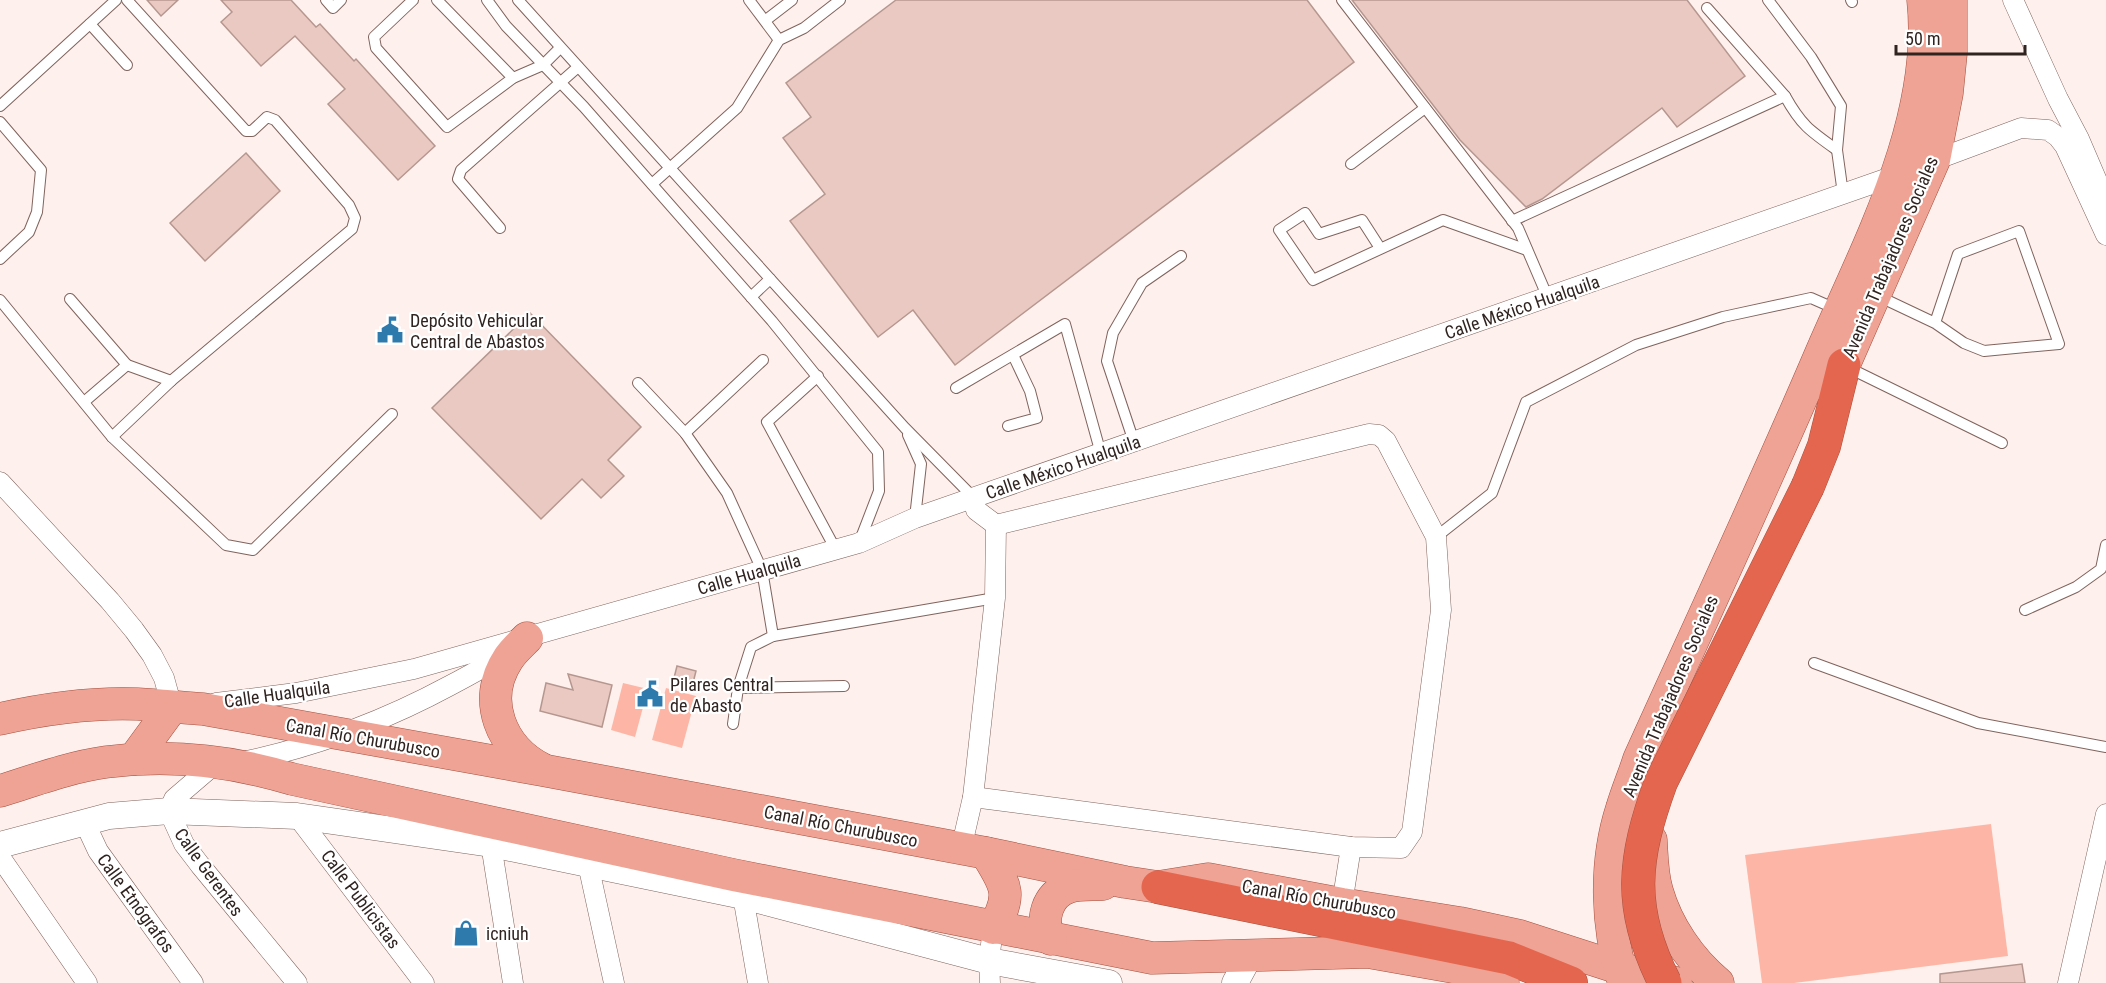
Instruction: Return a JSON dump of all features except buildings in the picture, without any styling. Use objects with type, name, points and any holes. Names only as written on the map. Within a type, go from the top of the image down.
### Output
[{"type":"highway","points":[[1665,983],[1650,952],[1640,909],[1638,874],[1644,833],[1662,783],[1808,486],[1824,446],[1844,365]]},
{"type":"highway","points":[[1158,887],[1340,914],[1509,958],[1571,983]]},
{"type":"main road","name":"Avenida Trabajadores Sociales","points":[[1622,976],[1613,946],[1610,918],[1612,860],[1621,809],[1639,759],[1791,423],[1897,176],[1917,106],[1924,56],[1923,0]]},
{"type":"main road","name":"Avenida Trabajadores Sociales","points":[[1791,423],[1844,365],[1934,160],[1947,93],[1951,53],[1951,0]]},
{"type":"main road","points":[[523,639],[501,672],[497,685],[496,711],[512,746],[526,760],[542,770]]},
{"type":"main road","name":"Canal Río Churubusco","points":[[0,719],[49,710],[101,705],[152,705],[203,709],[542,770],[1158,887]]},
{"type":"main road","points":[[134,759],[172,707]]},
{"type":"main road","points":[[0,791],[74,768],[104,762],[134,759],[225,764],[734,875],[1152,958],[1242,970],[1368,952],[1470,970],[1503,983]]},
{"type":"main road","points":[[1639,759],[1651,830],[1652,866],[1657,892],[1691,957],[1718,983]]},
{"type":"main road","points":[[973,851],[1003,880],[1006,898],[993,928]]},
{"type":"main road","points":[[1051,939],[1047,933],[1044,914],[1051,901],[1063,890],[1069,887],[1125,882]]},
{"type":"main road","name":"Canal Río Churubusco","points":[[1340,914],[1460,923],[1520,936],[1622,976],[1676,983]]},
{"type":"street","points":[[2016,1],[2058,99],[2106,236]]},
{"type":"street","name":"Calle México Hualquila","points":[[974,498],[1897,176],[2021,128],[2048,130],[2072,142]]},
{"type":"street","points":[[2072,142],[2106,202]]},
{"type":"street","points":[[973,796],[1351,847],[1401,848],[1412,831],[1441,610],[1436,537],[1386,441],[1379,435],[1369,434],[996,525]]},
{"type":"street","points":[[0,482],[134,630],[152,655],[164,678],[172,707]]},
{"type":"street","points":[[974,498],[976,510],[996,525]]},
{"type":"street","name":"Calle Hualquila","points":[[172,707],[260,698],[414,669],[859,543],[915,519],[974,498]]},
{"type":"street","points":[[973,851],[973,796],[995,598],[996,525]]},
{"type":"street","name":"Calle Hualquila","points":[[225,764],[284,752],[341,734],[398,712],[501,656],[523,639]]},
{"type":"street","name":"Calle Gerentes","points":[[225,764],[174,799],[169,811],[184,844],[297,983]]},
{"type":"street","points":[[0,845],[110,816],[169,811],[297,816],[490,844],[743,896],[989,972],[1109,983]]},
{"type":"street","points":[[2068,983],[2106,814]]},
{"type":"street","name":"Calle Publicistas","points":[[297,816],[424,983]]},
{"type":"street","name":"Calle Etnógrafos","points":[[84,821],[98,850],[193,983]]},
{"type":"street","points":[[490,844],[513,983]]},
{"type":"street","points":[[1340,914],[1351,847]]},
{"type":"street","points":[[0,857],[87,983]]},
{"type":"street","points":[[588,864],[614,983]]},
{"type":"street","points":[[743,896],[758,983]]},
{"type":"street","points":[[989,972],[993,928]]},
{"type":"lane","points":[[0,106],[116,0]]},
{"type":"lane","points":[[112,437],[171,381],[352,229],[355,218],[349,204],[275,120],[267,117],[252,131],[246,131],[127,0]]},
{"type":"lane","points":[[326,0],[333,8],[341,0]]},
{"type":"lane","points":[[413,0],[374,37],[376,48],[447,127],[513,78],[543,65],[560,48]]},
{"type":"lane","points":[[437,0],[513,78]]},
{"type":"lane","points":[[487,0],[506,26],[561,83],[751,297],[878,452],[879,491],[859,543]]},
{"type":"lane","points":[[518,0],[905,428],[974,498]]},
{"type":"lane","points":[[528,0],[530,14]]},
{"type":"lane","points":[[749,0],[779,40]]},
{"type":"lane","points":[[766,20],[792,0]]},
{"type":"lane","points":[[652,184],[737,108],[779,40],[804,28],[840,0]]},
{"type":"lane","points":[[1342,0],[1518,228],[1548,298]]},
{"type":"lane","points":[[1768,0],[1811,57],[1841,106],[1837,150],[1843,194]]},
{"type":"lane","points":[[1707,8],[1785,96],[1804,125],[1837,150]]},
{"type":"lane","points":[[90,24],[127,65]]},
{"type":"lane","points":[[500,228],[458,179],[461,170],[578,67]]},
{"type":"lane","points":[[1512,221],[1785,96]]},
{"type":"lane","points":[[1351,164],[1425,108]]},
{"type":"lane","points":[[0,122],[41,170],[37,212],[29,232],[0,259]]},
{"type":"lane","points":[[1380,248],[1362,220],[1318,234],[1305,213],[1278,230],[1313,280],[1443,220],[1527,250]]},
{"type":"lane","points":[[1875,295],[1935,323],[1964,343],[1984,351],[2059,344],[2019,231],[1958,254],[1935,323]]},
{"type":"lane","points":[[1134,442],[1107,361],[1113,333],[1142,283],[1181,256]]},
{"type":"lane","points":[[751,297],[770,279]]},
{"type":"lane","points":[[1436,537],[1492,493],[1526,402],[1636,345],[1723,317],[1811,298],[1839,310]]},
{"type":"lane","points":[[70,299],[127,365],[171,381]]},
{"type":"lane","points":[[0,300],[112,437],[226,545],[253,550],[392,414]]},
{"type":"lane","points":[[956,388],[1065,324],[1101,454]]},
{"type":"lane","points":[[1008,426],[1037,418],[1030,391],[1013,355]]},
{"type":"lane","points":[[685,433],[763,360]]},
{"type":"lane","points":[[84,402],[127,365]]},
{"type":"lane","points":[[1844,365],[2002,443]]},
{"type":"lane","points":[[818,376],[767,422],[836,550]]},
{"type":"lane","points":[[638,382],[685,433],[727,494],[762,570],[774,636]]},
{"type":"lane","points":[[905,428],[921,464],[915,519]]},
{"type":"lane","points":[[2025,610],[2076,587],[2101,569],[2106,544]]},
{"type":"lane","points":[[733,724],[738,688],[751,647],[774,636],[995,598]]},
{"type":"lane","points":[[1814,663],[1978,723],[2106,747]]},
{"type":"lane","points":[[738,688],[844,687]]},
{"type":"shaded area","points":[[623,683],[648,689],[635,737],[611,730]]},
{"type":"shaded area","points":[[666,688],[696,696],[682,748],[652,740]]},
{"type":"shaded area","points":[[1991,824],[2008,956],[1794,983],[1762,983],[1745,855]]},
{"type":"place","name":"Depósito Vehicular Central de Abastos","points":[[390,330]]},
{"type":"place","name":"Pilares Central de Abasto","points":[[650,694]]},
{"type":"place","name":"icniuh","points":[[466,933]]}]
